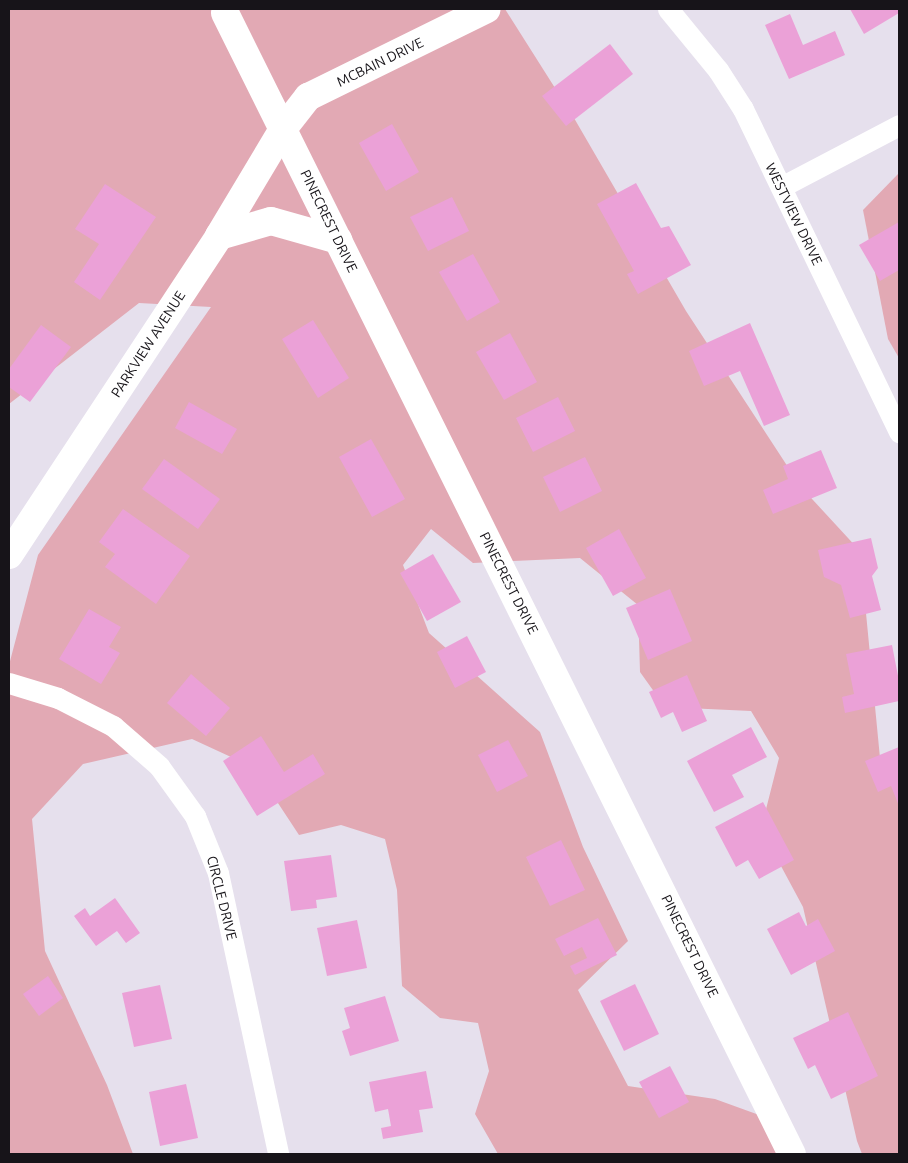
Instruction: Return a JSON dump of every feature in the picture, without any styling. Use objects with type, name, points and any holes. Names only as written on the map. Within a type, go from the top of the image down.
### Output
[{"type":"street","name":"MCBAIN DRIVE","points":[[283,129],[308,97],[487,9]]},
{"type":"street","name":"WESTVIEW DRIVE","points":[[668,9],[690,34],[738,102],[899,432]]},
{"type":"street","name":"PINECREST DRIVE","points":[[225,13],[792,1154]]},
{"type":"street","points":[[781,187],[899,125]]},
{"type":"street","name":"PARKVIEW AVENUE","points":[[9,556],[219,236],[283,129]]},
{"type":"street","points":[[219,236],[271,221],[338,240]]},
{"type":"street","name":"CIRCLE DRIVE","points":[[9,683],[58,698],[113,726],[159,766],[195,816],[218,873],[278,1154]]},
{"type":"shaded area","points":[[9,9],[505,9],[574,118],[686,311],[801,487],[860,551],[880,758],[899,785],[899,1154],[862,1154],[857,1141],[803,907],[761,829],[779,758],[751,711],[665,707],[640,672],[638,605],[580,558],[473,563],[431,529],[403,565],[429,633],[540,732],[583,847],[628,941],[578,990],[628,1086],[715,1099],[776,1121],[777,1154],[498,1154],[475,1114],[489,1071],[478,1023],[440,1018],[402,986],[397,890],[385,839],[341,825],[299,835],[274,797],[231,757],[192,739],[83,764],[32,819],[45,951],[107,1085],[133,1154],[9,1154],[9,665],[38,555],[211,307],[139,303],[9,404]]},
{"type":"shaded area","points":[[899,173],[899,358],[888,339],[863,210]]},
{"type":"building","points":[[850,9],[899,9],[899,13],[864,34]]},
{"type":"building","points":[[790,14],[803,45],[835,31],[845,55],[789,79],[765,25]]},
{"type":"building","points":[[610,44],[633,74],[566,126],[542,96]]},
{"type":"building","points":[[392,124],[419,172],[386,191],[359,143]]},
{"type":"building","points":[[636,183],[661,228],[669,226],[691,265],[638,294],[627,274],[634,271],[597,204]]},
{"type":"building","points":[[105,184],[156,217],[100,300],[74,282],[99,244],[75,229]]},
{"type":"building","points":[[452,197],[469,231],[428,251],[410,217]]},
{"type":"building","points":[[899,222],[899,270],[880,281],[859,245]]},
{"type":"building","points":[[473,254],[500,302],[467,321],[439,272]]},
{"type":"building","points":[[313,320],[349,378],[318,398],[282,339]]},
{"type":"building","points":[[750,323],[790,415],[764,426],[740,371],[704,386],[689,351]]},
{"type":"building","points":[[41,325],[71,347],[30,402],[9,387],[9,369]]},
{"type":"building","points":[[510,333],[537,382],[504,400],[476,352]]},
{"type":"building","points":[[558,397],[575,431],[533,452],[516,418]]},
{"type":"building","points":[[189,402],[237,429],[222,454],[175,428]]},
{"type":"building","points":[[371,439],[405,499],[372,517],[339,457]]},
{"type":"building","points":[[821,450],[837,488],[773,514],[763,490],[788,479],[783,466]]},
{"type":"building","points":[[585,457],[602,491],[560,512],[543,477]]},
{"type":"building","points":[[164,459],[220,499],[198,529],[142,489]]},
{"type":"building","points":[[123,509],[190,556],[156,604],[105,567],[115,554],[99,542]]},
{"type":"building","points":[[619,529],[646,578],[613,596],[586,548]]},
{"type":"building","points":[[871,538],[878,568],[872,576],[881,610],[850,618],[841,585],[824,577],[818,550]]},
{"type":"building","points":[[433,554],[461,602],[427,621],[400,573]]},
{"type":"building","points":[[670,589],[692,641],[648,660],[626,608]]},
{"type":"building","points":[[89,609],[121,627],[109,647],[120,653],[101,684],[59,659]]},
{"type":"building","points":[[467,636],[486,672],[455,688],[437,652]]},
{"type":"building","points":[[892,645],[899,681],[899,701],[845,713],[842,697],[854,694],[846,654]]},
{"type":"building","points":[[191,674],[230,708],[206,736],[167,703]]},
{"type":"building","points":[[687,675],[707,721],[682,732],[673,712],[661,718],[649,692]]},
{"type":"building","points":[[751,727],[767,757],[732,775],[744,797],[714,812],[687,761]]},
{"type":"building","points":[[261,736],[284,772],[313,754],[325,774],[257,816],[223,761]]},
{"type":"building","points":[[508,740],[528,776],[497,792],[478,755]]},
{"type":"building","points":[[899,747],[899,806],[891,786],[878,792],[865,761]]},
{"type":"building","points":[[763,802],[794,860],[759,879],[748,860],[736,867],[715,827]]},
{"type":"building","points":[[561,840],[585,890],[550,906],[526,857]]},
{"type":"building","points":[[331,855],[337,897],[316,900],[317,908],[291,911],[284,861]]},
{"type":"building","points":[[115,898],[140,933],[126,943],[117,931],[96,946],[74,916],[85,908],[90,916]]},
{"type":"building","points":[[799,912],[806,926],[818,919],[835,951],[791,975],[767,929]]},
{"type":"building","points":[[598,918],[617,955],[575,975],[570,966],[587,958],[582,947],[564,956],[555,939]]},
{"type":"building","points":[[357,920],[367,968],[327,976],[317,928]]},
{"type":"building","points":[[48,976],[63,998],[39,1016],[23,994]]},
{"type":"building","points":[[635,984],[659,1034],[624,1051],[600,1001]]},
{"type":"building","points":[[160,985],[172,1039],[134,1047],[122,993]]},
{"type":"building","points":[[385,996],[399,1041],[350,1056],[342,1031],[350,1028],[344,1008]]},
{"type":"building","points":[[848,1012],[878,1076],[831,1099],[815,1065],[808,1069],[793,1038]]},
{"type":"building","points":[[670,1066],[689,1102],[659,1118],[639,1082]]},
{"type":"building","points":[[426,1071],[433,1108],[419,1110],[423,1132],[383,1139],[381,1128],[391,1126],[388,1109],[375,1112],[369,1082]]},
{"type":"building","points":[[186,1084],[198,1138],[160,1146],[149,1092]]}]
